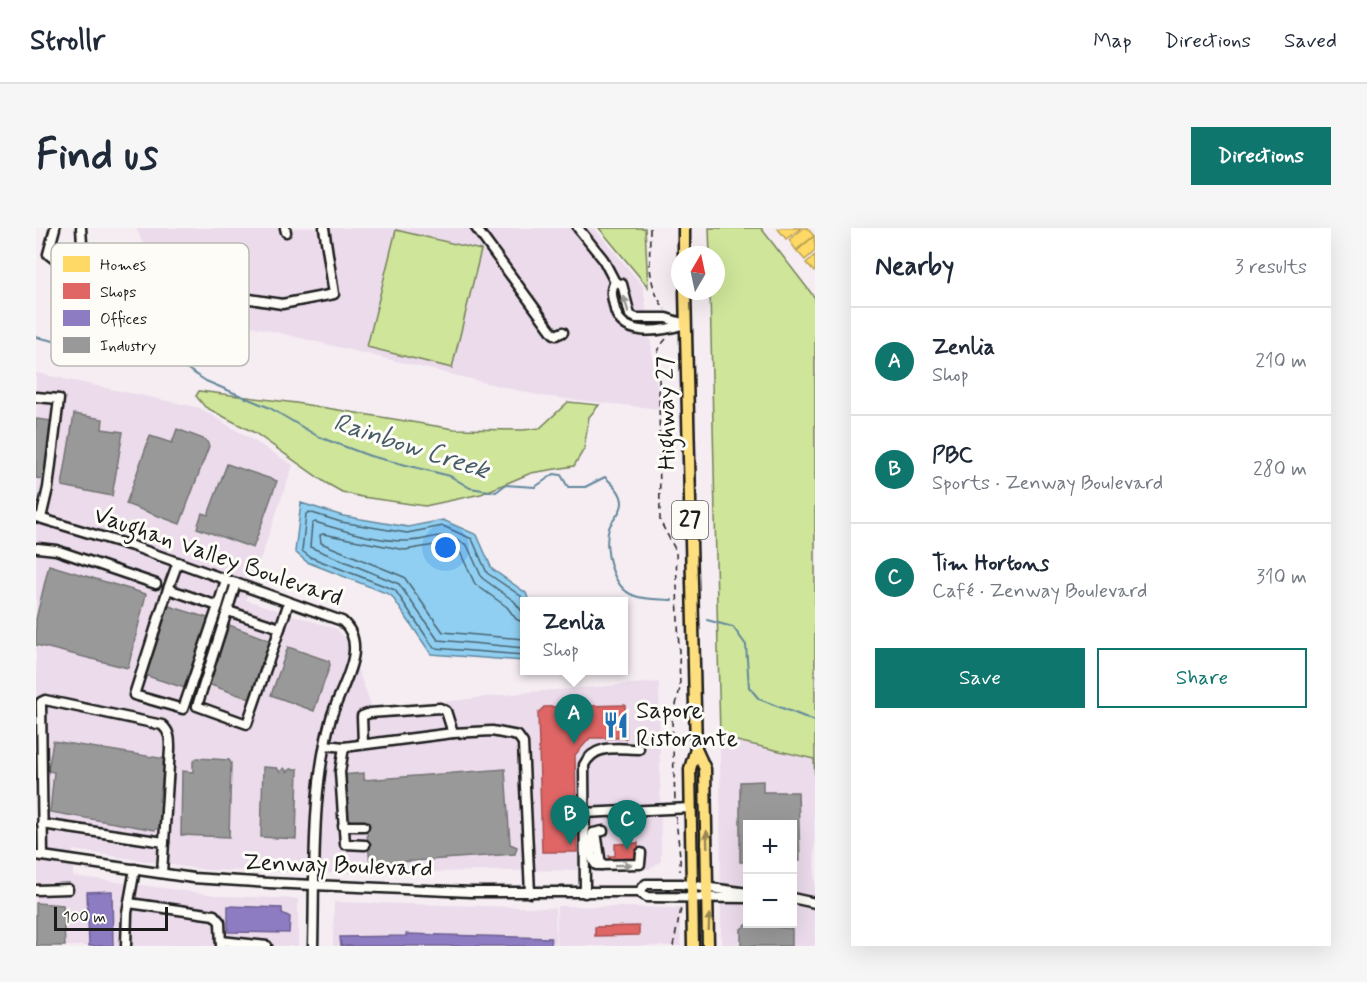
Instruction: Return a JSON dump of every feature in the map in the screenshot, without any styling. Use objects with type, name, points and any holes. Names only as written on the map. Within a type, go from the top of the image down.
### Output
[{"type":"main road","points":[[684,228],[684,246]]},
{"type":"main road","name":"Highway 27","points":[[685,300],[696,749],[690,769],[693,946]]},
{"type":"main road","name":"Highway 27","points":[[696,749],[705,769],[708,946]]},
{"type":"street","points":[[51,256],[48,254],[55,228]]},
{"type":"street","points":[[81,228],[82,243]]},
{"type":"street","points":[[249,299],[282,304],[334,294],[324,228]]},
{"type":"street","points":[[476,228],[553,333],[556,335],[563,332]]},
{"type":"street","points":[[578,228],[603,259],[615,282],[611,289],[615,315],[622,324],[633,330],[666,330],[686,324]]},
{"type":"street","points":[[36,397],[59,399],[47,492],[38,518]]},
{"type":"street","points":[[36,491],[47,492]]},
{"type":"street","name":"Vaughan Valley Boulevard","points":[[38,518],[178,562],[342,621],[354,636],[356,644],[351,665],[325,745],[319,777],[313,946]]},
{"type":"street","points":[[39,548],[56,550],[156,584]]},
{"type":"street","points":[[178,562],[134,696],[183,709],[226,580]]},
{"type":"street","points":[[236,583],[197,706],[247,724],[289,602]]},
{"type":"street","points":[[168,589],[218,606]]},
{"type":"street","points":[[228,611],[280,628]]},
{"type":"street","points":[[40,855],[41,702],[45,700],[162,725],[166,729],[170,736],[170,749],[162,873]]},
{"type":"street","points":[[363,744],[362,716],[370,713],[440,708],[446,711],[453,734]]},
{"type":"street","points":[[325,745],[344,747],[492,731],[518,736],[523,743],[530,893]]},
{"type":"street","points":[[344,747],[340,772],[345,844],[365,845]]},
{"type":"street","points":[[585,893],[583,770],[589,755],[600,749],[639,749]]},
{"type":"street","points":[[583,813],[691,808]]},
{"type":"street","points":[[42,824],[164,842]]},
{"type":"street","points":[[343,826],[364,826]]},
{"type":"street","points":[[600,831],[593,833],[591,838],[592,861],[596,865],[640,864],[641,853]]},
{"type":"street","name":"Zenway Boulevard","points":[[40,855],[212,879],[315,885],[530,893],[639,892],[647,897],[693,891]]},
{"type":"street","points":[[126,946],[129,903],[135,869]]},
{"type":"street","name":"Zenway Boulevard","points":[[639,892],[646,884],[693,891]]},
{"type":"street","points":[[36,890],[68,889]]},
{"type":"street","points":[[693,891],[743,893]]},
{"type":"street","points":[[708,892],[743,897]]},
{"type":"street","points":[[797,899],[815,903]]},
{"type":"street","points":[[129,903],[214,915],[220,922],[221,944],[267,946]]},
{"type":"path","points":[[650,228],[651,286],[665,309]]},
{"type":"path","points":[[666,339],[657,348],[656,359],[659,375],[660,521],[676,551],[680,688],[672,722],[677,843],[682,851],[680,871]]},
{"type":"path","points":[[673,946],[681,909]]},
{"type":"shaded area","points":[[136,228],[594,228],[643,286],[660,409],[541,396],[249,325],[249,243],[143,243]]},
{"type":"shaded area","points":[[36,373],[200,408],[293,465],[246,600],[337,629],[346,639],[373,710],[531,692],[659,682],[661,861],[649,869],[335,873],[206,870],[73,850],[73,876],[222,896],[298,899],[298,946],[36,946]]},
{"type":"shaded area","points":[[720,737],[814,759],[815,946],[721,946]]},
{"type":"shaded area","points":[[334,902],[555,908],[556,946],[333,946]]},
{"type":"shaded area","points":[[557,906],[679,908],[681,946],[557,946]]},
{"type":"green space","points":[[599,228],[645,228],[648,287]]},
{"type":"green space","points":[[709,228],[761,228],[815,298],[815,779],[814,759],[720,737],[710,300],[725,300],[725,246],[710,246]]},
{"type":"green space","points":[[396,230],[481,250],[452,368],[367,347]]},
{"type":"green space","points":[[199,391],[296,403],[454,429],[523,430],[540,428],[568,402],[599,405],[589,417],[584,449],[574,466],[531,473],[481,494],[425,506],[342,492],[255,433],[205,407],[196,396]]},
{"type":"water","points":[[301,503],[343,516],[408,527],[443,520],[477,535],[492,569],[526,593],[528,597],[520,597],[520,661],[431,654],[391,595],[307,562],[295,552]]},
{"type":"building: Homes","points":[[801,228],[786,239],[778,229]]},
{"type":"building: Homes","points":[[807,228],[814,236],[796,250],[789,240]]},
{"type":"building: Homes","points":[[814,236],[815,251],[805,260],[797,251]]},
{"type":"building: Homes","points":[[815,255],[815,271],[814,272],[806,263]]},
{"type":"building: Shops","points":[[625,705],[626,738],[590,738],[575,755],[577,852],[542,852],[538,713],[544,707]]},
{"type":"building: Shops","points":[[638,843],[638,862],[609,860],[609,856],[615,856],[615,844]]},
{"type":"building: Shops","points":[[639,926],[639,935],[595,936],[595,927]]},
{"type":"building: Offices","points":[[112,891],[113,946],[89,946],[87,892]]},
{"type":"building: Offices","points":[[228,906],[282,908],[282,913],[290,917],[289,933],[228,932]]},
{"type":"building: Offices","points":[[406,934],[551,938],[551,946],[341,946],[340,937],[406,936]]},
{"type":"building: Industry","points":[[74,414],[103,419],[102,429],[123,432],[112,496],[62,486]]},
{"type":"building: Industry","points":[[36,419],[52,421],[44,479],[36,478]]},
{"type":"building: Industry","points":[[177,429],[206,440],[209,446],[180,524],[126,504],[150,436],[172,443]]},
{"type":"building: Industry","points":[[227,464],[277,481],[253,548],[197,528],[202,513],[208,515]]},
{"type":"building: Industry","points":[[49,565],[146,594],[128,668],[36,645],[36,619]]},
{"type":"building: Industry","points":[[166,605],[211,619],[188,689],[144,675]]},
{"type":"building: Industry","points":[[229,625],[274,642],[253,700],[208,684]]},
{"type":"building: Industry","points":[[288,647],[329,661],[330,665],[314,711],[271,695]]},
{"type":"building: Industry","points":[[53,741],[166,759],[159,801],[164,802],[160,827],[155,830],[50,812],[54,772],[48,771]]},
{"type":"building: Industry","points":[[197,758],[229,760],[231,763],[229,837],[181,835],[182,771],[193,772],[193,762]]},
{"type":"building: Industry","points":[[263,767],[277,768],[280,772],[284,768],[287,772],[291,769],[298,769],[296,839],[261,837]]},
{"type":"building: Industry","points":[[505,769],[510,844],[517,847],[515,854],[370,864],[366,823],[346,825],[342,775],[364,773],[364,780]]},
{"type":"building: Industry","points":[[763,781],[763,792],[798,792],[800,861],[797,861],[797,820],[743,820],[743,862],[740,862],[740,782]]},
{"type":"building: Industry","points":[[36,903],[63,905],[65,946],[36,946]]},
{"type":"building: Industry","points":[[741,929],[792,929],[792,946],[741,946]]},
{"type":"waterway","name":"Rainbow Creek","points":[[36,337],[51,340]]},
{"type":"waterway","name":"Rainbow Creek","points":[[183,366],[206,381],[270,408],[319,437],[370,456],[450,476],[470,488],[496,492],[505,485],[535,487],[554,474],[561,475],[568,487],[585,487],[605,477],[622,499],[620,510],[607,536],[611,567],[615,577],[627,592],[635,596],[672,600]]},
{"type":"waterway","name":"Rainbow Creek","points":[[707,620],[733,627],[746,645],[749,687],[759,699],[815,721]]},
{"type":"place","name":"Sapore Ristorante","points":[[616,725]]},
{"type":"place","name":"Zenlia","points":[[574,744]]},
{"type":"place","name":"PBC","points":[[570,845]]},
{"type":"place","name":"Tim Hortons","points":[[627,850]]}]
